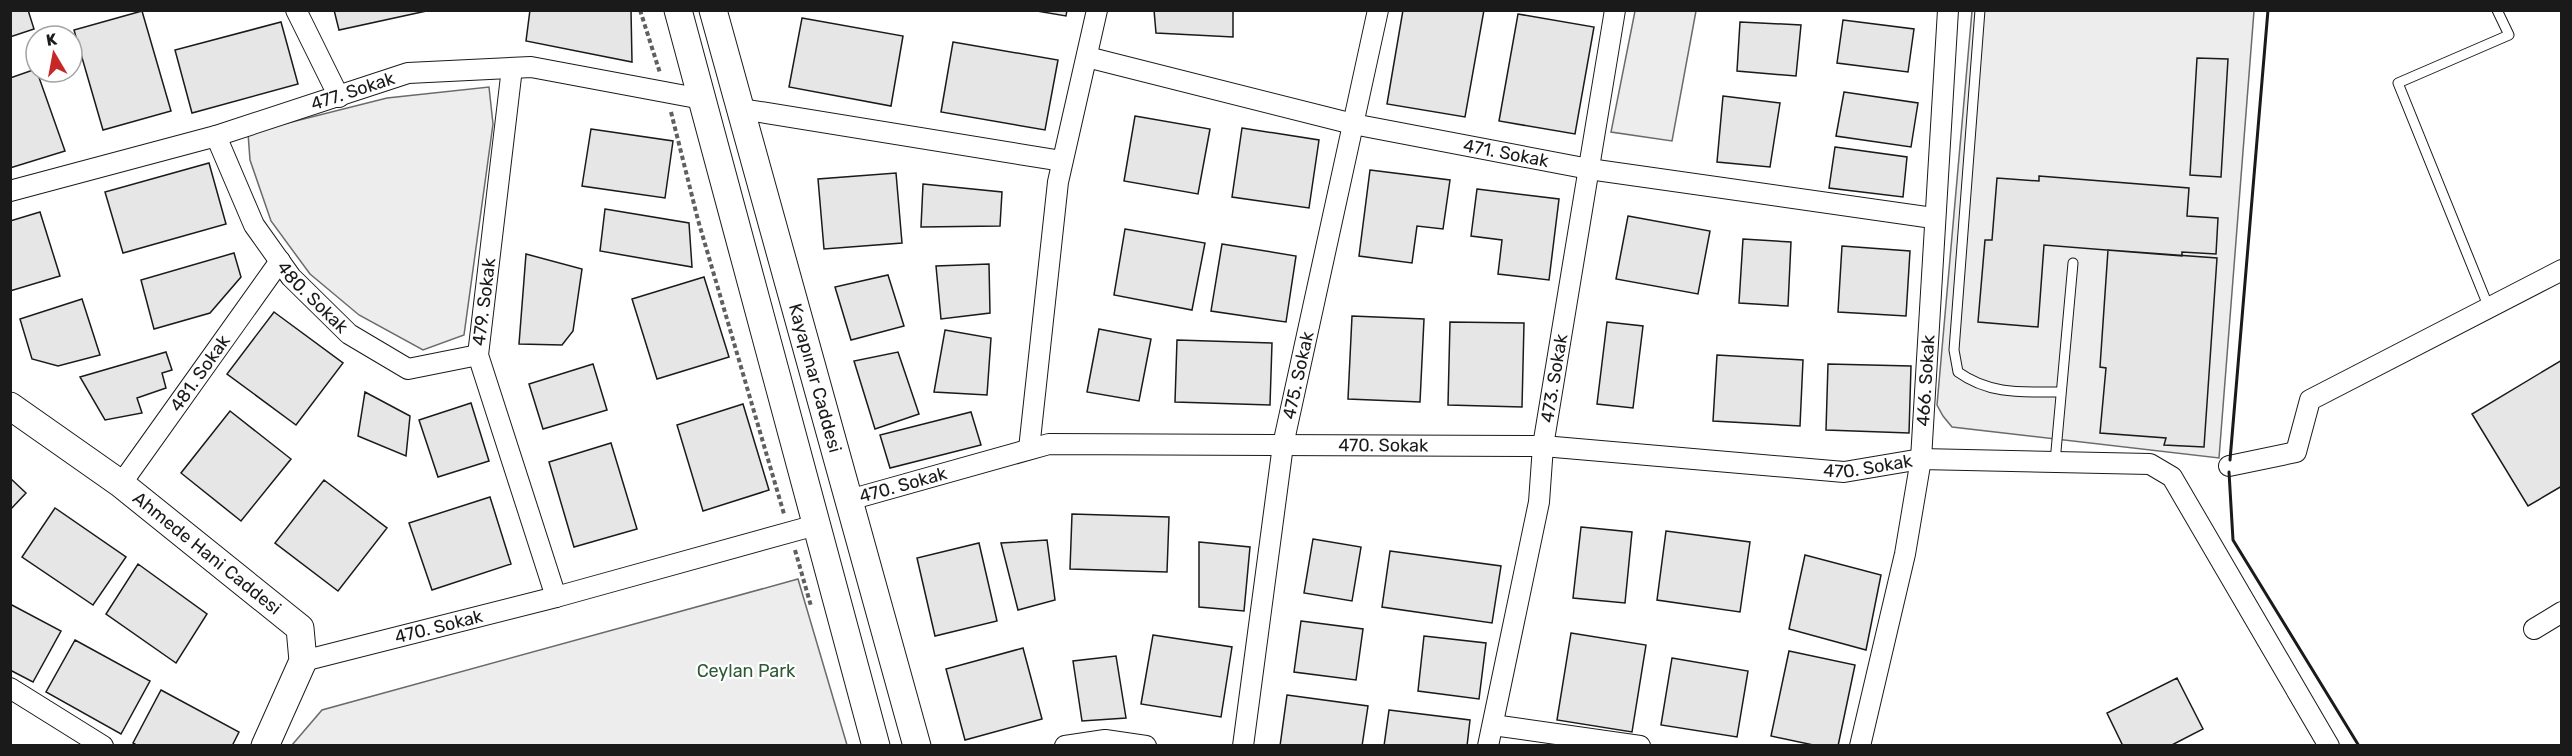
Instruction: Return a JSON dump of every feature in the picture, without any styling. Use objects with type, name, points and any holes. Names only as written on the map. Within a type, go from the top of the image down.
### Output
[{"type":"main road","points":[[678,10],[876,746]]},
{"type":"main road","name":"Kayapınar Caddesi","points":[[713,10],[917,746]]},
{"type":"main road","name":"Ahmede Hani Caddesi","points":[[10,406],[121,484],[300,628],[303,661],[265,746]]},
{"type":"street","points":[[296,10],[339,98]]},
{"type":"street","points":[[1029,449],[1058,182],[1097,10]]},
{"type":"street","name":"475. Sokak","points":[[1243,746],[1283,445],[1378,10]]},
{"type":"street","name":"473. Sokak","points":[[1488,746],[1539,502],[1543,446],[1616,10]]},
{"type":"street","name":"466. Sokak","points":[[1860,746],[1905,554],[1921,459],[1934,256],[1933,218],[1948,10]]},
{"type":"street","name":"471. Sokak","points":[[1087,57],[1353,124],[1590,169],[1933,218]]},
{"type":"street","name":"477. Sokak","points":[[10,191],[216,136],[339,98],[408,73],[531,67],[702,99]]},
{"type":"street","name":"479. Sokak","points":[[512,68],[478,355],[556,597]]},
{"type":"street","points":[[741,109],[1062,161]]},
{"type":"street","name":"480. Sokak","points":[[216,136],[254,225],[291,277],[349,334],[408,369],[478,355]]},
{"type":"street","name":"481. Sokak","points":[[121,484],[280,261]]},
{"type":"street","points":[[2229,466],[2296,452],[2310,400],[2562,270]]},
{"type":"street","name":"470. Sokak","points":[[849,500],[1049,444],[1543,446],[1844,472],[1921,459],[2150,464],[2172,477],[2329,746]]},
{"type":"street","name":"470. Sokak","points":[[303,661],[556,597],[816,525]]},
{"type":"street","points":[[2534,629],[2562,612]]},
{"type":"street","points":[[10,688],[103,746]]},
{"type":"street","points":[[1493,725],[1640,746]]},
{"type":"street","points":[[1065,746],[1105,740],[1146,746]]},
{"type":"lane","points":[[1980,10],[1954,350],[1958,372],[1976,385],[2010,391],[2061,392]]},
{"type":"lane","points":[[2489,308],[2398,83],[2510,36],[2497,10]]},
{"type":"lane","points":[[2055,462],[2073,262]]},
{"type":"path","points":[[640,10],[666,92],[698,220],[813,611]]},
{"type":"shaded area","points":[[1635,11],[1696,11],[1672,141],[1611,132]]},
{"type":"shaded area","points":[[1972,11],[2254,11],[2219,458],[1952,427],[1943,416],[1937,405]]},
{"type":"shaded area","points":[[489,87],[493,124],[464,335],[423,350],[359,315],[310,274],[271,221],[250,160],[248,133],[387,98]]},
{"type":"shaded area","name":"Ceylan Park","points":[[798,579],[847,745],[292,745],[322,710]]},
{"type":"building","points":[[10,10],[28,10],[32,24],[24,24],[24,32],[10,37]]},
{"type":"building","points":[[334,10],[431,10],[339,30]]},
{"type":"building","points":[[530,10],[631,10],[632,62],[526,41]]},
{"type":"building","points":[[1031,10],[1067,10],[1066,16]]},
{"type":"building","points":[[1154,10],[1233,10],[1233,37],[1156,33]]},
{"type":"building","points":[[1403,10],[1484,10],[1465,117],[1387,104]]},
{"type":"building","points":[[142,11],[171,111],[103,130],[84,64],[84,27]]},
{"type":"building","points":[[1518,14],[1594,27],[1575,134],[1499,121]]},
{"type":"building","points":[[802,18],[903,36],[891,106],[789,87]]},
{"type":"building","points":[[1843,20],[1914,29],[1908,72],[1837,63]]},
{"type":"building","points":[[281,22],[298,84],[192,113],[175,50]]},
{"type":"building","points":[[1740,22],[1801,25],[1796,76],[1737,71]]},
{"type":"building","points":[[953,42],[1058,60],[1045,130],[941,112]]},
{"type":"building","points":[[2197,58],[2228,59],[2221,177],[2190,175]]},
{"type":"building","points":[[24,73],[24,84],[41,84],[65,151],[10,168],[10,78]]},
{"type":"building","points":[[1844,92],[1918,103],[1911,147],[1836,136]]},
{"type":"building","points":[[1723,96],[1780,103],[1770,167],[1717,162]]},
{"type":"building","points":[[1135,116],[1210,129],[1198,194],[1124,181]]},
{"type":"building","points":[[1242,128],[1319,140],[1309,208],[1232,197]]},
{"type":"building","points":[[591,129],[673,141],[665,198],[582,186]]},
{"type":"building","points":[[1835,147],[1907,157],[1903,197],[1829,188]]},
{"type":"building","points":[[209,163],[226,224],[123,253],[105,192]]},
{"type":"building","points":[[1370,170],[1450,180],[1443,229],[1417,226],[1412,263],[1359,256]]},
{"type":"building","points":[[896,173],[902,243],[824,249],[818,179]]},
{"type":"building","points":[[2039,176],[2189,188],[2187,216],[2218,218],[2216,254],[2182,252],[2182,256],[2044,245],[2038,327],[1978,322],[1985,240],[1992,240],[1997,178],[2039,181]]},
{"type":"building","points":[[923,184],[1002,192],[1000,226],[921,227]]},
{"type":"building","points":[[1477,189],[1559,199],[1549,280],[1498,274],[1502,240],[1471,236]]},
{"type":"building","points":[[605,209],[689,223],[692,267],[600,251]]},
{"type":"building","points":[[40,212],[60,276],[10,291],[10,221]]},
{"type":"building","points":[[1628,216],[1710,231],[1698,294],[1616,279]]},
{"type":"building","points":[[1125,229],[1205,243],[1192,310],[1114,295]]},
{"type":"building","points":[[1743,239],[1791,242],[1788,306],[1739,303]]},
{"type":"building","points":[[1222,244],[1296,256],[1286,322],[1211,311]]},
{"type":"building","points":[[1842,246],[1910,251],[1906,316],[1838,312]]},
{"type":"building","points":[[2108,250],[2217,258],[2204,447],[2164,445],[2166,438],[2100,433],[2106,368],[2100,367]]},
{"type":"building","points":[[234,253],[241,277],[210,313],[154,329],[141,280]]},
{"type":"building","points":[[526,254],[582,269],[573,331],[562,345],[519,344]]},
{"type":"building","points":[[989,264],[990,313],[941,319],[936,266]]},
{"type":"building","points":[[888,275],[904,326],[851,340],[835,287]]},
{"type":"building","points":[[704,277],[729,357],[657,379],[632,299]]},
{"type":"building","points":[[82,299],[100,355],[58,366],[32,359],[20,319]]},
{"type":"building","points":[[274,312],[343,363],[296,425],[227,374]]},
{"type":"building","points":[[1352,316],[1424,319],[1420,402],[1348,399]]},
{"type":"building","points":[[1450,322],[1524,323],[1522,407],[1448,405]]},
{"type":"building","points":[[1607,322],[1643,326],[1633,408],[1597,404]]},
{"type":"building","points":[[1099,329],[1151,339],[1139,401],[1087,392]]},
{"type":"building","points":[[945,330],[991,338],[987,395],[934,392]]},
{"type":"building","points":[[1177,340],[1272,343],[1270,405],[1175,402]]},
{"type":"building","points":[[166,352],[172,370],[162,373],[166,388],[137,398],[142,413],[105,420],[80,377]]},
{"type":"building","points":[[898,352],[919,414],[875,429],[854,361]]},
{"type":"building","points":[[1717,355],[1803,360],[1800,426],[1713,421]]},
{"type":"building","points":[[2562,360],[2562,486],[2528,506],[2472,414]]},
{"type":"building","points":[[593,364],[607,410],[543,429],[529,384]]},
{"type":"building","points":[[1828,364],[1911,366],[1909,433],[1826,430]]},
{"type":"building","points":[[365,392],[410,416],[406,456],[358,436]]},
{"type":"building","points":[[471,403],[489,461],[438,477],[419,420]]},
{"type":"building","points":[[743,404],[769,490],[703,511],[677,425]]},
{"type":"building","points":[[230,411],[291,459],[241,521],[181,473]]},
{"type":"building","points":[[971,412],[981,445],[890,468],[880,435]]},
{"type":"building","points":[[611,443],[637,529],[574,547],[549,462]]},
{"type":"building","points":[[10,478],[26,493],[10,510]]},
{"type":"building","points":[[324,480],[387,528],[338,591],[275,543]]},
{"type":"building","points":[[490,497],[511,564],[432,590],[409,523]]},
{"type":"building","points":[[55,508],[126,557],[93,605],[22,557]]},
{"type":"building","points":[[1072,514],[1169,517],[1167,572],[1070,569]]},
{"type":"building","points":[[1581,527],[1632,532],[1625,603],[1573,598]]},
{"type":"building","points":[[1666,531],[1750,542],[1740,612],[1657,600]]},
{"type":"building","points":[[1313,539],[1361,547],[1352,601],[1304,593]]},
{"type":"building","points":[[1047,540],[1055,600],[1018,610],[1001,543]]},
{"type":"building","points":[[1199,542],[1250,547],[1244,611],[1199,607]]},
{"type":"building","points":[[979,543],[997,621],[935,636],[917,558]]},
{"type":"building","points":[[1390,551],[1501,566],[1492,623],[1382,607]]},
{"type":"building","points":[[1805,555],[1881,575],[1866,650],[1789,629]]},
{"type":"building","points":[[138,564],[207,614],[176,663],[106,614]]},
{"type":"building","points":[[10,604],[61,631],[33,682],[10,670]]},
{"type":"building","points":[[1301,621],[1363,629],[1356,680],[1294,672]]},
{"type":"building","points":[[1571,633],[1646,645],[1632,732],[1557,720]]},
{"type":"building","points":[[1153,635],[1232,647],[1221,717],[1141,704]]},
{"type":"building","points":[[1424,636],[1486,643],[1479,699],[1418,691]]},
{"type":"building","points":[[75,640],[150,681],[121,734],[46,692]]},
{"type":"building","points":[[1023,648],[1042,719],[965,740],[946,669]]},
{"type":"building","points":[[1789,651],[1855,665],[1838,746],[1818,746],[1771,736]]},
{"type":"building","points":[[1116,656],[1126,718],[1082,721],[1073,661]]},
{"type":"building","points":[[1672,658],[1748,671],[1737,737],[1661,725]]},
{"type":"building","points":[[2177,678],[2203,729],[2170,746],[2123,746],[2107,713]]},
{"type":"building","points":[[161,690],[239,732],[232,746],[138,746],[133,743]]},
{"type":"building","points":[[1287,695],[1368,706],[1362,746],[1280,746]]},
{"type":"building","points":[[1389,710],[1470,720],[1467,746],[1384,746]]},
{"type":"wall","points":[[2230,460],[2268,10]]},
{"type":"wall","points":[[2229,472],[2233,540],[2359,746]]}]
